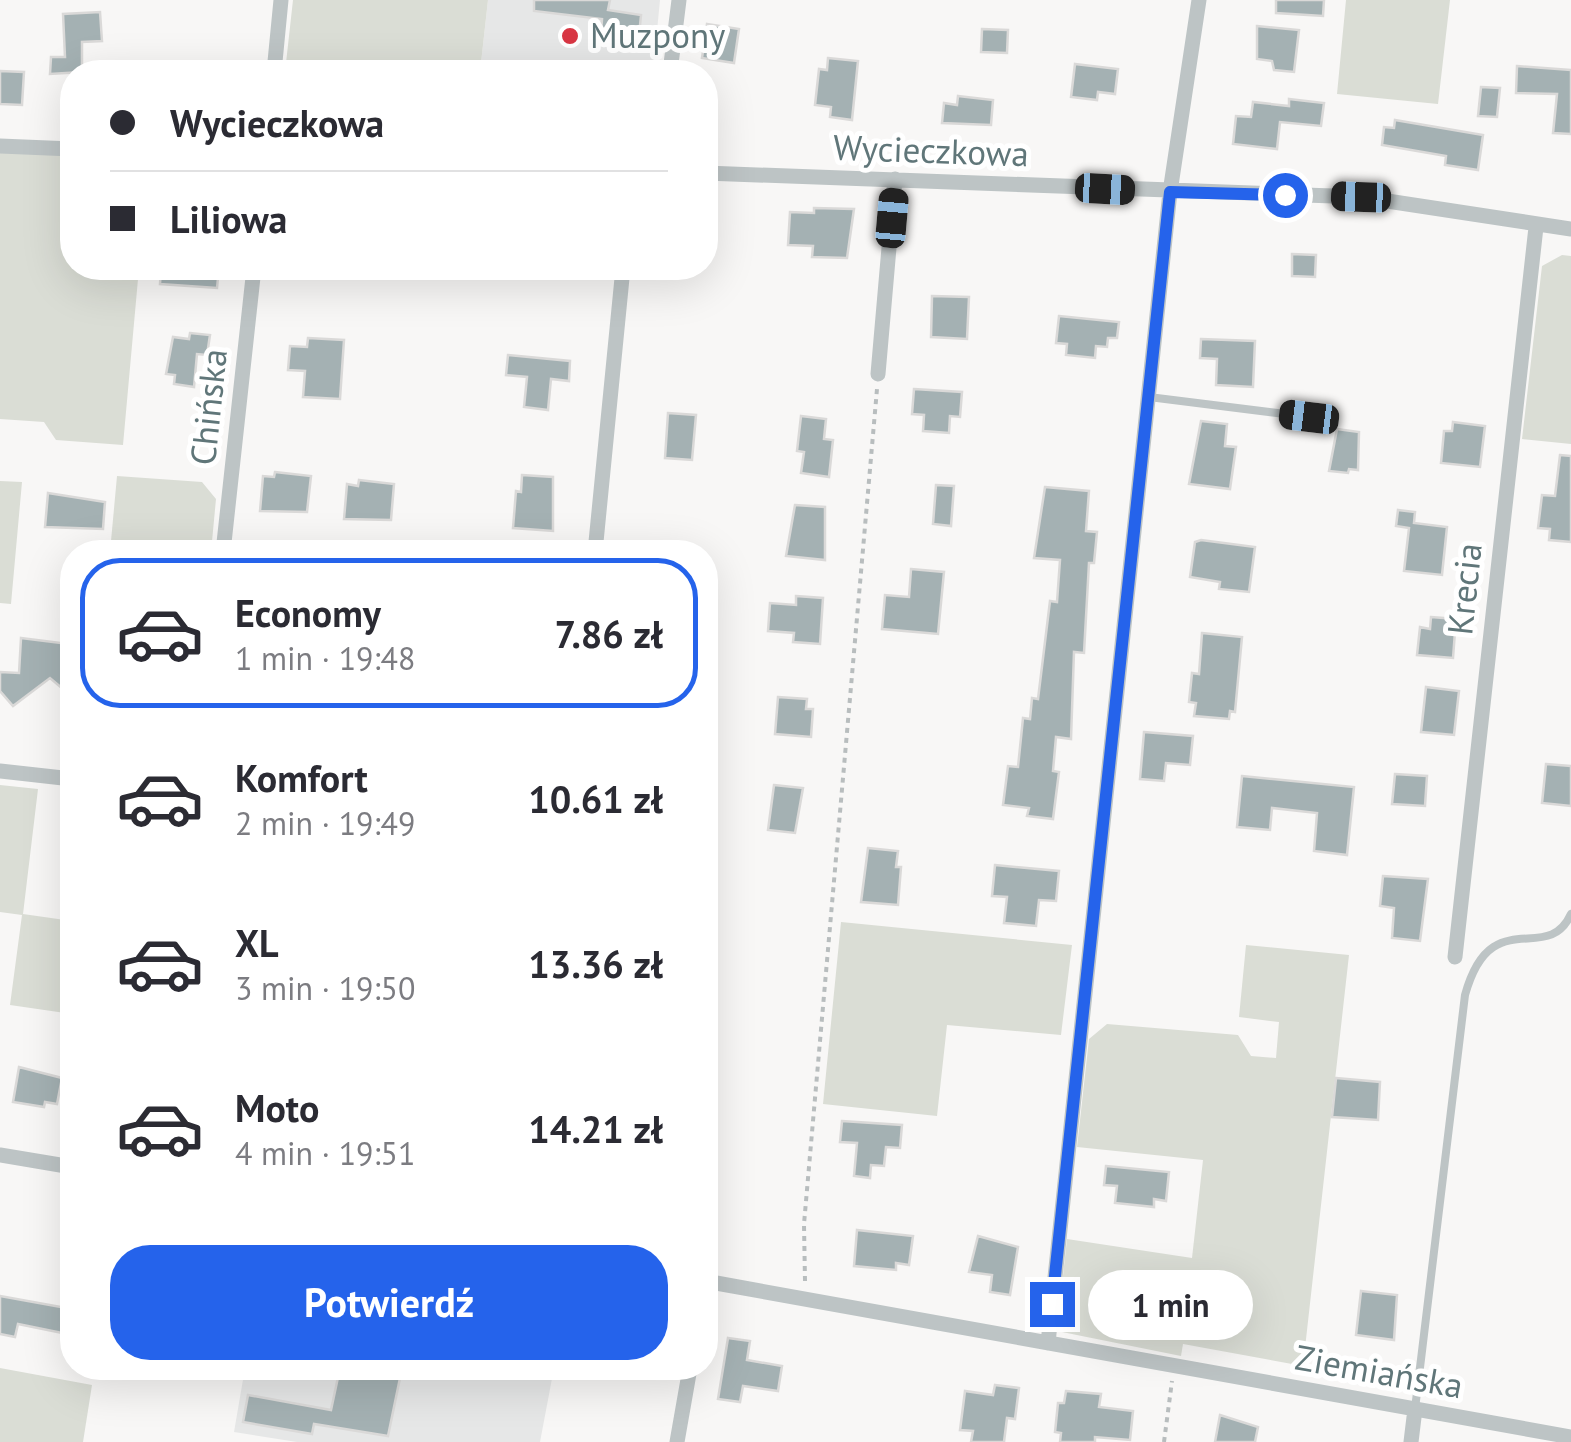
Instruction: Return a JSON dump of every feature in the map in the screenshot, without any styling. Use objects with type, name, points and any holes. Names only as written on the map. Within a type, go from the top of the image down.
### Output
[{"type":"street","points":[[275,60],[281,0]]},
{"type":"street","points":[[672,60],[679,0]]},
{"type":"street","points":[[1048,1343],[1170,192],[1199,0]]},
{"type":"street","points":[[0,146],[60,148]]},
{"type":"street","name":"Wycieczkowa","points":[[718,172],[1361,197],[1536,227],[1571,229]]},
{"type":"street","points":[[878,374],[895,178]]},
{"type":"street","name":"Krecia","points":[[1454,957],[1536,227]]},
{"type":"street","name":"Chińska","points":[[224,540],[253,280]]},
{"type":"street","points":[[596,540],[622,280]]},
{"type":"street","points":[[0,771],[60,778]]},
{"type":"street","points":[[0,1155],[60,1165]]},
{"type":"street","name":"Ziemiańska","points":[[718,1284],[1571,1437]]},
{"type":"street","points":[[677,1442],[688,1380]]},
{"type":"street","points":[[1411,1442],[1415,1409]]},
{"type":"lane","points":[[1148,397],[1309,417]]},
{"type":"lane","points":[[1415,1409],[1465,995],[1472,968],[1486,949],[1504,939],[1550,937],[1562,932],[1571,914]]},
{"type":"path","points":[[810,1300],[802,1266],[804,1224],[878,374]]},
{"type":"path","points":[[1164,1442],[1173,1366]]},
{"type":"shaded area","points":[[293,0],[488,0],[481,60],[286,60]]},
{"type":"shaded area","name":"Muzpony","points":[[488,0],[660,0],[654,60],[481,60]]},
{"type":"shaded area","points":[[1346,0],[1450,0],[1438,104],[1337,94]]},
{"type":"shaded area","points":[[0,151],[60,154],[60,280],[138,280],[123,445],[56,440],[44,422],[0,419]]},
{"type":"shaded area","points":[[1562,255],[1571,256],[1571,444],[1522,439],[1542,266]]},
{"type":"shaded area","points":[[117,476],[202,482],[216,499],[212,540],[111,540]]},
{"type":"shaded area","points":[[0,481],[22,482],[11,604],[0,603]]},
{"type":"shaded area","points":[[0,785],[38,789],[23,914],[60,919],[60,1012],[10,1005],[22,915],[0,912]]},
{"type":"shaded area","points":[[841,922],[1072,945],[1061,1035],[947,1025],[937,1116],[823,1104]]},
{"type":"shaded area","points":[[1246,945],[1349,955],[1303,1366],[1183,1344],[1181,1356],[1057,1331],[1067,1239],[1192,1258],[1203,1160],[1077,1147],[1089,1039],[1107,1024],[1238,1035],[1251,1056],[1276,1058],[1279,1022],[1239,1017]]},
{"type":"shaded area","points":[[0,1368],[92,1385],[83,1442],[0,1442]]},
{"type":"shaded area","points":[[243,1380],[552,1380],[540,1442],[297,1442],[234,1432]]},
{"type":"building","points":[[534,0],[610,0],[608,10],[641,15],[639,36],[601,34],[602,19],[534,11]]},
{"type":"building","points":[[1276,0],[1324,0],[1323,16],[1276,13]]},
{"type":"building","points":[[100,12],[102,41],[82,42],[82,60],[60,60],[60,73],[50,74],[51,57],[65,57],[63,14]]},
{"type":"building","points":[[707,24],[739,29],[734,63],[702,58]]},
{"type":"building","points":[[1257,26],[1299,30],[1294,72],[1274,70],[1272,61],[1257,59]]},
{"type":"building","points":[[982,29],[1008,30],[1007,53],[981,52]]},
{"type":"building","points":[[828,58],[858,61],[852,120],[830,117],[831,107],[815,105],[819,69],[827,70]]},
{"type":"building","points":[[1075,64],[1118,69],[1115,94],[1098,92],[1097,100],[1071,97]]},
{"type":"building","points":[[1517,66],[1571,70],[1571,134],[1553,133],[1557,94],[1516,93]]},
{"type":"building","points":[[0,71],[24,72],[22,105],[0,104]]},
{"type":"building","points":[[1481,87],[1500,88],[1497,117],[1478,116]]},
{"type":"building","points":[[958,96],[993,100],[991,125],[942,123],[944,103],[957,105]]},
{"type":"building","points":[[1289,99],[1324,103],[1321,126],[1280,122],[1277,149],[1233,144],[1236,116],[1251,117],[1253,102],[1289,106]]},
{"type":"building","points":[[1395,120],[1483,135],[1478,170],[1445,165],[1446,156],[1382,145],[1384,127],[1394,128]]},
{"type":"building","points":[[814,208],[854,209],[847,258],[812,257],[813,246],[788,245],[790,212],[814,213]]},
{"type":"building","points":[[1292,254],[1316,255],[1315,277],[1292,276]]},
{"type":"building","points":[[160,280],[218,280],[217,288],[160,284]]},
{"type":"building","points":[[932,296],[969,297],[967,339],[931,337]]},
{"type":"building","points":[[1059,316],[1119,322],[1117,338],[1108,338],[1107,347],[1096,346],[1095,358],[1066,355],[1067,344],[1056,343]]},
{"type":"building","points":[[190,333],[210,335],[207,355],[197,354],[194,387],[174,384],[175,375],[166,374],[173,337],[189,339]]},
{"type":"building","points":[[308,338],[344,340],[340,399],[303,397],[305,371],[288,370],[290,346],[307,347]]},
{"type":"building","points":[[1201,339],[1255,341],[1253,387],[1216,385],[1217,359],[1200,358]]},
{"type":"building","points":[[508,355],[570,361],[569,381],[551,379],[548,410],[524,407],[527,377],[506,375]]},
{"type":"building","points":[[914,389],[962,392],[960,417],[950,416],[949,433],[923,431],[924,415],[912,414]]},
{"type":"building","points":[[668,413],[696,415],[692,460],[665,458]]},
{"type":"building","points":[[801,416],[826,419],[824,439],[833,440],[829,477],[801,473],[804,452],[797,451]]},
{"type":"building","points":[[1201,421],[1227,424],[1225,446],[1236,447],[1230,489],[1189,484]]},
{"type":"building","points":[[1453,422],[1485,426],[1480,467],[1441,463],[1444,431],[1452,431]]},
{"type":"building","points":[[1337,429],[1359,432],[1358,470],[1329,471]]},
{"type":"building","points":[[1560,455],[1571,456],[1571,542],[1549,540],[1550,529],[1538,528],[1542,495],[1555,496]]},
{"type":"building","points":[[275,472],[311,476],[307,512],[260,511],[263,476],[274,477]]},
{"type":"building","points":[[522,475],[553,477],[553,531],[513,528],[516,491],[521,492]]},
{"type":"building","points":[[359,480],[394,484],[391,520],[344,519],[347,484],[358,486]]},
{"type":"building","points":[[936,485],[954,486],[951,526],[933,524]]},
{"type":"building","points":[[1045,487],[1089,491],[1086,531],[1097,532],[1094,563],[1089,563],[1084,653],[1074,652],[1071,739],[1056,737],[1053,771],[1059,772],[1053,819],[1027,816],[1029,808],[1003,805],[1008,766],[1018,767],[1023,718],[1030,719],[1032,698],[1038,699],[1050,601],[1057,602],[1060,560],[1034,558]]},
{"type":"building","points":[[48,493],[105,502],[103,529],[45,527]]},
{"type":"building","points":[[795,505],[825,507],[825,560],[786,556]]},
{"type":"building","points":[[1398,510],[1415,512],[1414,523],[1447,527],[1442,575],[1404,571],[1409,528],[1396,526]]},
{"type":"building","points":[[1195,542],[1255,547],[1249,592],[1219,589],[1220,582],[1190,577]]},
{"type":"building","points":[[911,569],[944,572],[938,634],[882,629],[885,595],[909,597]]},
{"type":"building","points":[[796,596],[823,598],[820,644],[793,642],[794,633],[768,631],[770,603],[796,605]]},
{"type":"building","points":[[1431,617],[1456,619],[1453,658],[1417,655],[1420,627],[1430,629]]},
{"type":"building","points":[[1202,633],[1242,637],[1235,712],[1230,711],[1229,719],[1194,716],[1196,703],[1189,702],[1192,673],[1199,674]]},
{"type":"building","points":[[21,638],[60,643],[60,686],[50,678],[13,706],[0,691],[0,672],[19,673]]},
{"type":"building","points":[[1426,687],[1459,691],[1454,735],[1421,732]]},
{"type":"building","points":[[778,697],[807,699],[806,709],[813,709],[811,737],[775,734]]},
{"type":"building","points":[[1144,732],[1193,736],[1190,765],[1166,763],[1164,781],[1140,779]]},
{"type":"building","points":[[1546,764],[1571,766],[1571,806],[1542,803]]},
{"type":"building","points":[[1395,774],[1427,776],[1425,806],[1392,804]]},
{"type":"building","points":[[1242,776],[1354,787],[1347,855],[1314,851],[1317,813],[1272,808],[1270,830],[1237,827]]},
{"type":"building","points":[[774,785],[803,788],[795,833],[768,830]]},
{"type":"building","points":[[868,848],[898,851],[898,905],[861,902]]},
{"type":"building","points":[[995,865],[1059,871],[1056,901],[1039,900],[1036,926],[1004,923],[1007,897],[992,896]]},
{"type":"building","points":[[1383,876],[1428,879],[1420,941],[1392,938],[1394,908],[1380,906]]},
{"type":"building","points":[[19,1067],[60,1077],[57,1104],[45,1102],[44,1107],[13,1102]]},
{"type":"building","points":[[1336,1078],[1380,1082],[1378,1120],[1332,1117]]},
{"type":"building","points":[[842,1121],[902,1125],[900,1148],[886,1147],[884,1166],[871,1165],[870,1178],[854,1176],[857,1143],[840,1142]]},
{"type":"building","points":[[1106,1166],[1169,1172],[1166,1201],[1154,1199],[1154,1207],[1115,1203],[1117,1186],[1104,1185]]},
{"type":"building","points":[[857,1230],[913,1236],[909,1265],[896,1263],[896,1270],[854,1266]]},
{"type":"building","points":[[978,1236],[1018,1247],[1010,1295],[990,1292],[992,1275],[969,1272]]},
{"type":"building","points":[[1361,1291],[1397,1295],[1394,1340],[1356,1335]]},
{"type":"building","points":[[0,1296],[60,1307],[60,1333],[18,1324],[15,1337],[0,1334]]},
{"type":"building","points":[[728,1338],[750,1341],[747,1360],[782,1366],[778,1391],[743,1386],[740,1402],[718,1399]]},
{"type":"building","points":[[337,1380],[400,1380],[388,1436],[314,1424],[312,1434],[243,1422],[248,1395],[331,1410]]},
{"type":"building","points":[[995,1385],[1019,1388],[1015,1419],[1007,1418],[1004,1442],[971,1442],[973,1431],[960,1430],[965,1391],[993,1395]]},
{"type":"building","points":[[1066,1391],[1101,1394],[1099,1407],[1133,1411],[1130,1440],[1095,1437],[1095,1442],[1060,1442],[1061,1433],[1055,1432],[1058,1403],[1064,1403]]},
{"type":"building","points":[[1220,1415],[1258,1427],[1255,1442],[1215,1442]]},
{"type":"place","name":"Muzpony","points":[[570,36]]},
{"type":"route","points":[[1052,1304],[1170,192],[1285,195]]}]
